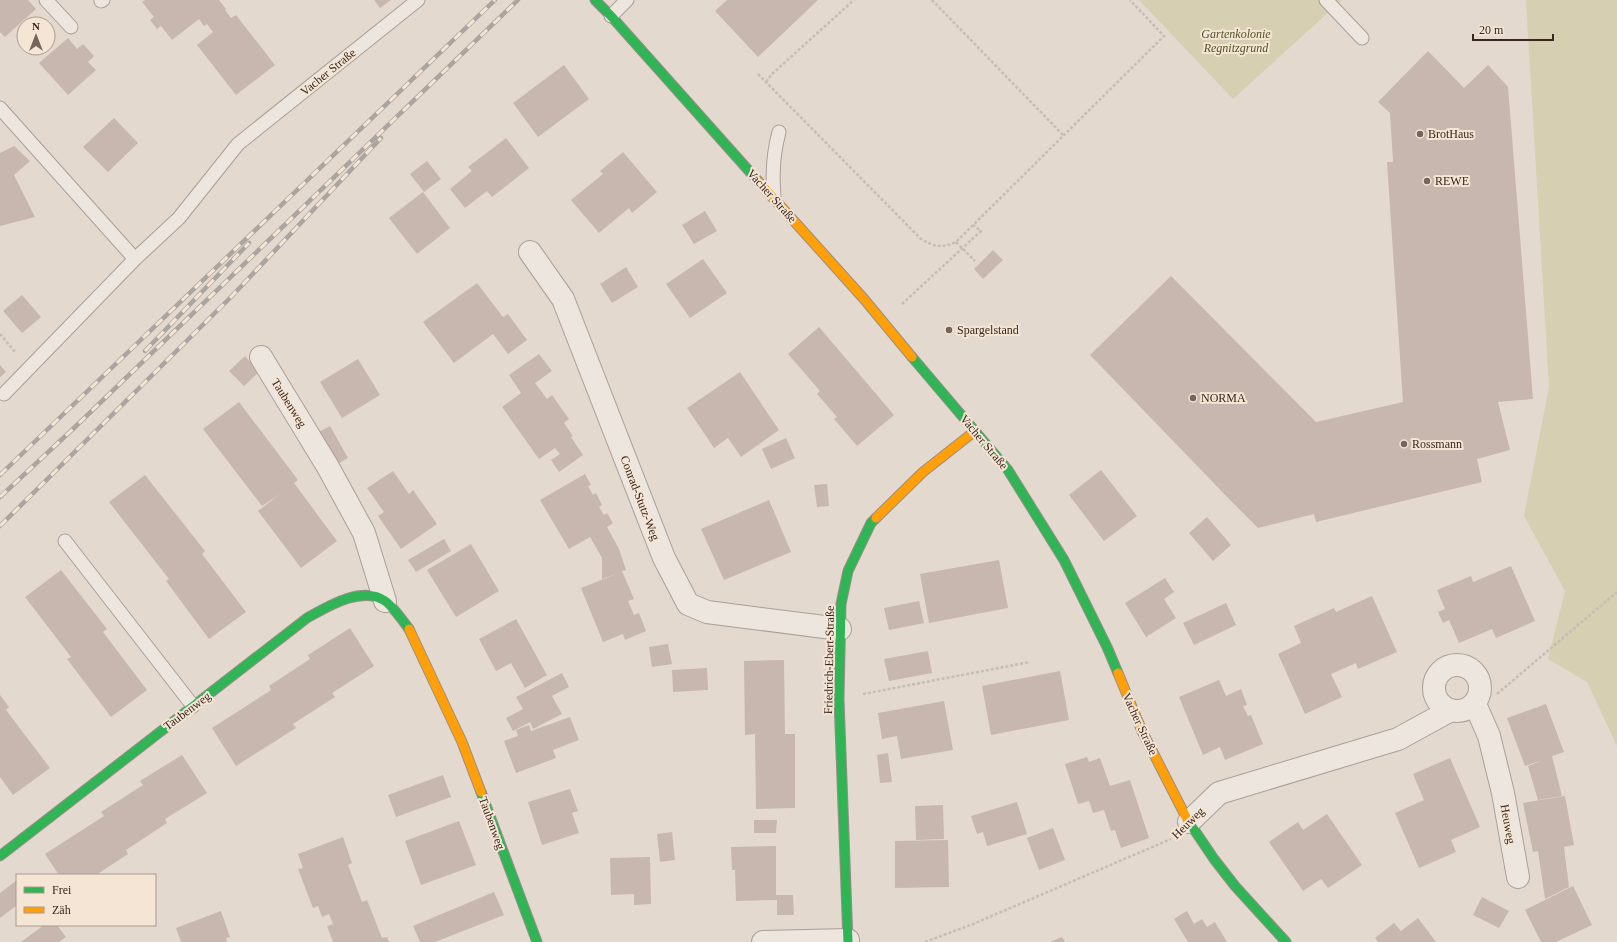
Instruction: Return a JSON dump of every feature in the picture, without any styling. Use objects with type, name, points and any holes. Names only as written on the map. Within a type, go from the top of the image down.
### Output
[{"type":"street","name":"Vacher Straße","points":[[595,0],[864,299],[1008,470],[1064,560],[1107,647],[1142,731],[1189,822],[1214,859],[1235,886],[1286,942]]},
{"type":"street","name":"Conrad-Stutz-Weg","points":[[530,252],[563,299],[664,558],[688,604],[707,612],[840,629]]},
{"type":"street","name":"Taubenweg","points":[[261,357],[328,467],[364,533],[385,601],[409,630],[462,742],[536,942]]},
{"type":"street","name":"Friedrich-Ebert-Straße","points":[[848,941],[839,699],[841,604],[848,571],[871,523],[923,472],[975,431]]},
{"type":"street","name":"Taubenweg","points":[[0,856],[307,618],[338,601],[369,595],[385,601]]},
{"type":"street","name":"Heuweg","points":[[1454,665],[1463,665],[1470,668],[1480,681],[1481,689],[1477,700],[1464,710],[1451,710],[1444,707],[1438,701],[1434,686],[1440,672],[1447,667],[1454,665]]},
{"type":"street","name":"Heuweg","points":[[1477,700],[1490,743],[1502,793],[1518,877]]},
{"type":"street","name":"Heuweg","points":[[1189,822],[1219,793],[1398,738],[1451,710]]},
{"type":"street","points":[[763,942],[848,941]]},
{"type":"lane","points":[[46,0],[71,27]]},
{"type":"lane","name":"Vacher Straße","points":[[4,394],[136,259],[179,218],[238,144],[418,0]]},
{"type":"lane","points":[[611,16],[627,0]]},
{"type":"lane","points":[[1326,0],[1362,38]]},
{"type":"lane","points":[[0,108],[136,259]]},
{"type":"lane","points":[[774,198],[772,173],[774,150],[779,132]]},
{"type":"lane","points":[[65,540],[193,706]]},
{"type":"path","points":[[766,82],[772,74],[854,0]]},
{"type":"path","points":[[932,0],[1064,136]]},
{"type":"path","points":[[758,74],[921,239],[934,246],[947,246],[956,242],[1164,36],[1130,0]]},
{"type":"path","points":[[900,306],[981,231],[973,225]]},
{"type":"path","points":[[956,242],[975,261]]},
{"type":"path","points":[[1477,700],[1498,694],[1617,592]]},
{"type":"path","points":[[839,699],[1030,662]]},
{"type":"path","name":"Heuweg","points":[[925,942],[973,924],[1170,841],[1189,822]]},
{"type":"green space","name":"Gartenkolonie Regnitzgrund","points":[[1139,0],[1342,0],[1233,99]]},
{"type":"green space","points":[[1526,0],[1617,0],[1617,746],[1587,682],[1548,659],[1565,591],[1524,516],[1549,387]]},
{"type":"building","points":[[0,0],[28,0],[36,9],[28,16],[16,16],[16,27],[5,37],[0,32]]},
{"type":"building","points":[[145,0],[219,0],[231,18],[236,15],[275,65],[236,95],[197,45],[213,32],[207,24],[204,26],[199,19],[172,40],[161,26],[157,29],[150,20],[154,17],[142,2]]},
{"type":"building","points":[[374,0],[391,0],[380,8]]},
{"type":"building","points":[[727,0],[818,0],[758,57],[715,11]]},
{"type":"building","points":[[68,38],[77,49],[83,44],[94,56],[88,62],[96,70],[68,95],[39,63],[47,56],[56,56],[56,48]]},
{"type":"building","points":[[1428,51],[1464,88],[1488,65],[1508,87],[1533,399],[1498,402],[1510,450],[1477,459],[1482,482],[1316,522],[1314,514],[1258,528],[1090,355],[1171,276],[1316,422],[1403,402],[1387,162],[1393,162],[1390,113],[1378,102]]},
{"type":"building","points":[[564,65],[589,99],[538,137],[513,103]]},
{"type":"building","points":[[114,118],[138,143],[108,172],[83,147]]},
{"type":"building","points":[[506,138],[529,168],[492,197],[487,191],[465,208],[450,189],[472,171],[468,167]]},
{"type":"building","points":[[14,146],[30,161],[14,175],[35,217],[0,226],[0,153]]},
{"type":"building","points":[[623,152],[657,192],[632,213],[629,208],[599,233],[571,200],[603,174],[600,171]]},
{"type":"building","points":[[427,161],[441,179],[424,192],[410,174]]},
{"type":"building","points":[[423,192],[450,228],[417,254],[389,218]]},
{"type":"building","points":[[705,211],[717,231],[694,244],[682,225]]},
{"type":"building","points":[[993,250],[1003,260],[983,279],[974,269]]},
{"type":"building","points":[[703,259],[727,293],[690,318],[666,284]]},
{"type":"building","points":[[626,267],[638,287],[612,303],[600,284]]},
{"type":"building","points":[[477,283],[506,321],[503,317],[508,314],[527,340],[508,354],[493,334],[454,363],[423,322]]},
{"type":"building","points":[[22,295],[41,317],[22,333],[3,311]]},
{"type":"building","points":[[819,327],[894,415],[857,446],[834,419],[837,417],[817,394],[820,391],[788,354]]},
{"type":"building","points":[[539,354],[552,371],[535,383],[547,399],[552,395],[569,419],[564,423],[583,455],[559,472],[551,460],[560,454],[555,448],[539,459],[502,407],[521,393],[509,375]]},
{"type":"building","points":[[245,356],[259,372],[244,386],[229,371]]},
{"type":"building","points":[[358,359],[380,395],[342,418],[320,382]]},
{"type":"building","points":[[0,365],[6,372],[0,377]]},
{"type":"building","points":[[740,372],[779,430],[741,457],[728,438],[714,448],[687,408]]},
{"type":"building","points":[[239,402],[298,480],[294,483],[337,541],[301,568],[258,511],[280,494],[262,506],[203,429]]},
{"type":"building","points":[[330,426],[348,458],[336,465],[317,433]]},
{"type":"building","points":[[786,438],[795,458],[771,469],[762,449]]},
{"type":"building","points":[[1101,470],[1137,516],[1104,541],[1069,495]]},
{"type":"building","points":[[393,471],[409,494],[413,490],[437,524],[401,549],[378,516],[384,512],[367,488]]},
{"type":"building","points":[[585,474],[591,485],[588,486],[593,495],[596,493],[602,505],[599,507],[604,515],[607,513],[613,523],[607,527],[619,549],[626,570],[622,571],[634,599],[628,601],[634,615],[639,613],[646,631],[625,640],[623,634],[603,642],[581,588],[619,573],[602,579],[602,558],[590,537],[569,549],[540,500]]},
{"type":"building","points":[[145,475],[205,551],[202,554],[246,612],[209,639],[166,581],[169,579],[109,502]]},
{"type":"building","points":[[827,484],[829,506],[817,507],[814,485]]},
{"type":"building","points":[[769,500],[791,552],[724,580],[701,529]]},
{"type":"building","points":[[1207,517],[1231,545],[1213,561],[1189,533]]},
{"type":"building","points":[[444,539],[451,551],[416,572],[408,560]]},
{"type":"building","points":[[471,544],[499,591],[456,617],[427,570]]},
{"type":"building","points":[[999,560],[1008,608],[929,623],[920,574]]},
{"type":"building","points":[[1511,566],[1535,621],[1496,638],[1492,629],[1459,643],[1449,620],[1443,623],[1438,612],[1445,609],[1437,590],[1471,576],[1473,582]]},
{"type":"building","points":[[61,570],[107,629],[103,632],[147,690],[111,717],[67,659],[71,657],[25,597]]},
{"type":"building","points":[[1165,578],[1174,592],[1164,599],[1176,618],[1146,637],[1125,603]]},
{"type":"building","points":[[1372,596],[1397,652],[1358,669],[1356,663],[1331,674],[1342,697],[1305,714],[1278,654],[1301,643],[1294,626],[1334,608],[1336,612]]},
{"type":"building","points":[[919,601],[924,623],[889,630],[884,608]]},
{"type":"building","points":[[1226,603],[1236,625],[1194,645],[1183,623]]},
{"type":"building","points":[[516,619],[547,675],[525,688],[511,663],[496,671],[479,639]]},
{"type":"building","points":[[350,628],[374,666],[332,693],[335,697],[293,724],[296,728],[236,766],[212,728],[271,690],[269,686],[310,659],[308,655]]},
{"type":"building","points":[[668,644],[672,664],[652,667],[649,647]]},
{"type":"building","points":[[928,651],[932,673],[889,681],[884,659]]},
{"type":"building","points":[[784,660],[785,734],[795,734],[795,808],[756,809],[755,734],[745,735],[744,661]]},
{"type":"building","points":[[707,668],[708,690],[673,692],[672,670]]},
{"type":"building","points":[[1060,671],[1069,720],[991,735],[982,686]]},
{"type":"building","points":[[562,673],[569,687],[552,696],[562,714],[533,729],[530,722],[513,731],[506,718],[523,709],[516,697]]},
{"type":"building","points":[[1219,680],[1226,696],[1241,689],[1247,705],[1243,706],[1248,716],[1251,715],[1263,744],[1225,760],[1220,747],[1203,755],[1179,697]]},
{"type":"building","points":[[0,695],[9,707],[6,710],[50,768],[13,795],[0,777]]},
{"type":"building","points":[[944,701],[953,750],[901,759],[897,736],[882,739],[878,713]]},
{"type":"building","points":[[1546,704],[1564,752],[1552,756],[1562,796],[1538,800],[1528,766],[1543,760],[1525,766],[1507,718]]},
{"type":"building","points":[[570,717],[579,740],[553,750],[556,758],[516,773],[504,741],[518,736],[516,730],[529,725],[531,731]]},
{"type":"building","points":[[888,753],[892,782],[880,783],[877,755]]},
{"type":"building","points":[[182,755],[207,793],[165,819],[167,823],[126,850],[128,854],[98,874],[58,874],[45,854],[104,816],[101,812],[143,785],[140,781]]},
{"type":"building","points":[[1087,757],[1089,762],[1100,758],[1110,786],[1130,780],[1149,838],[1121,848],[1115,830],[1111,831],[1104,810],[1093,813],[1089,801],[1078,804],[1065,764]]},
{"type":"building","points":[[1450,758],[1480,827],[1451,840],[1456,852],[1419,868],[1395,813],[1424,800],[1413,774]]},
{"type":"building","points":[[443,775],[451,797],[396,817],[388,795]]},
{"type":"building","points":[[570,789],[578,811],[572,813],[579,833],[542,845],[528,802]]},
{"type":"building","points":[[1565,796],[1574,845],[1564,847],[1569,887],[1545,899],[1538,851],[1533,852],[1523,803]]},
{"type":"building","points":[[1017,802],[1027,834],[987,846],[983,832],[977,834],[971,816]]},
{"type":"building","points":[[943,805],[944,839],[916,840],[915,806]]},
{"type":"building","points":[[1327,814],[1362,865],[1328,888],[1321,879],[1303,891],[1269,842],[1298,822],[1303,830]]},
{"type":"building","points":[[754,820],[777,820],[776,833],[754,833]]},
{"type":"building","points":[[459,821],[476,865],[421,885],[405,841]]},
{"type":"building","points":[[1053,828],[1065,860],[1039,870],[1027,838]]},
{"type":"building","points":[[672,832],[675,860],[660,862],[657,834]]},
{"type":"building","points":[[343,837],[352,863],[348,865],[362,902],[367,900],[382,938],[387,937],[389,942],[333,942],[327,926],[333,924],[329,914],[322,917],[318,906],[313,908],[298,869],[303,868],[298,854]]},
{"type":"building","points":[[948,840],[949,887],[895,888],[895,841]]},
{"type":"building","points":[[776,846],[776,895],[793,895],[794,915],[777,915],[777,900],[736,901],[735,870],[732,870],[731,847]]},
{"type":"building","points":[[650,857],[651,904],[634,905],[634,894],[611,895],[610,858]]},
{"type":"building","points":[[16,881],[16,906],[0,918],[0,893]]},
{"type":"building","points":[[1573,886],[1592,925],[1556,942],[1541,942],[1525,910]]},
{"type":"building","points":[[494,892],[504,915],[435,942],[420,942],[413,926]]},
{"type":"building","points":[[1482,897],[1509,911],[1499,928],[1473,915]]},
{"type":"building","points":[[221,911],[230,937],[226,938],[227,942],[181,942],[176,928]]},
{"type":"building","points":[[1187,911],[1194,924],[1202,919],[1207,927],[1215,922],[1227,942],[1188,942],[1174,919]]},
{"type":"building","points":[[1418,918],[1436,942],[1378,942],[1375,938],[1394,923],[1401,931]]},
{"type":"building","points":[[43,926],[58,926],[66,937],[59,942],[21,942]]},
{"type":"building","points":[[1062,937],[1065,942],[1050,942]]},
{"type":"railway","points":[[0,475],[495,0]]},
{"type":"railway","points":[[0,497],[74,428],[518,0]]},
{"type":"railway","points":[[0,526],[231,297],[381,138]]},
{"type":"railway","points":[[145,351],[249,243]]},
{"type":"traffic: fast","points":[[595,0],[758,181]]},
{"type":"traffic: fast","points":[[912,357],[1008,470],[1064,560],[1107,647],[1118,673]]},
{"type":"traffic: fast","points":[[848,942],[839,699],[841,604],[848,571],[871,523],[876,518]]},
{"type":"traffic: fast","points":[[0,856],[315,613],[345,599],[366,595],[376,597],[388,603],[409,629]]},
{"type":"traffic: fast","points":[[481,792],[537,942]]},
{"type":"traffic: fast","points":[[1187,819],[1214,859],[1235,886],[1286,942]]},
{"type":"traffic: slow","points":[[758,181],[864,299],[912,357]]},
{"type":"traffic: slow","points":[[876,518],[923,472],[975,431]]},
{"type":"traffic: slow","points":[[409,629],[462,742],[481,792]]},
{"type":"traffic: slow","points":[[1118,673],[1142,731],[1187,819]]},
{"type":"place","name":"BrotHaus","points":[[1420,134]]},
{"type":"place","name":"REWE","points":[[1427,181]]},
{"type":"place","name":"Spargelstand","points":[[949,330]]},
{"type":"place","name":"NORMA","points":[[1193,398]]},
{"type":"place","name":"Rossmann","points":[[1404,444]]}]
